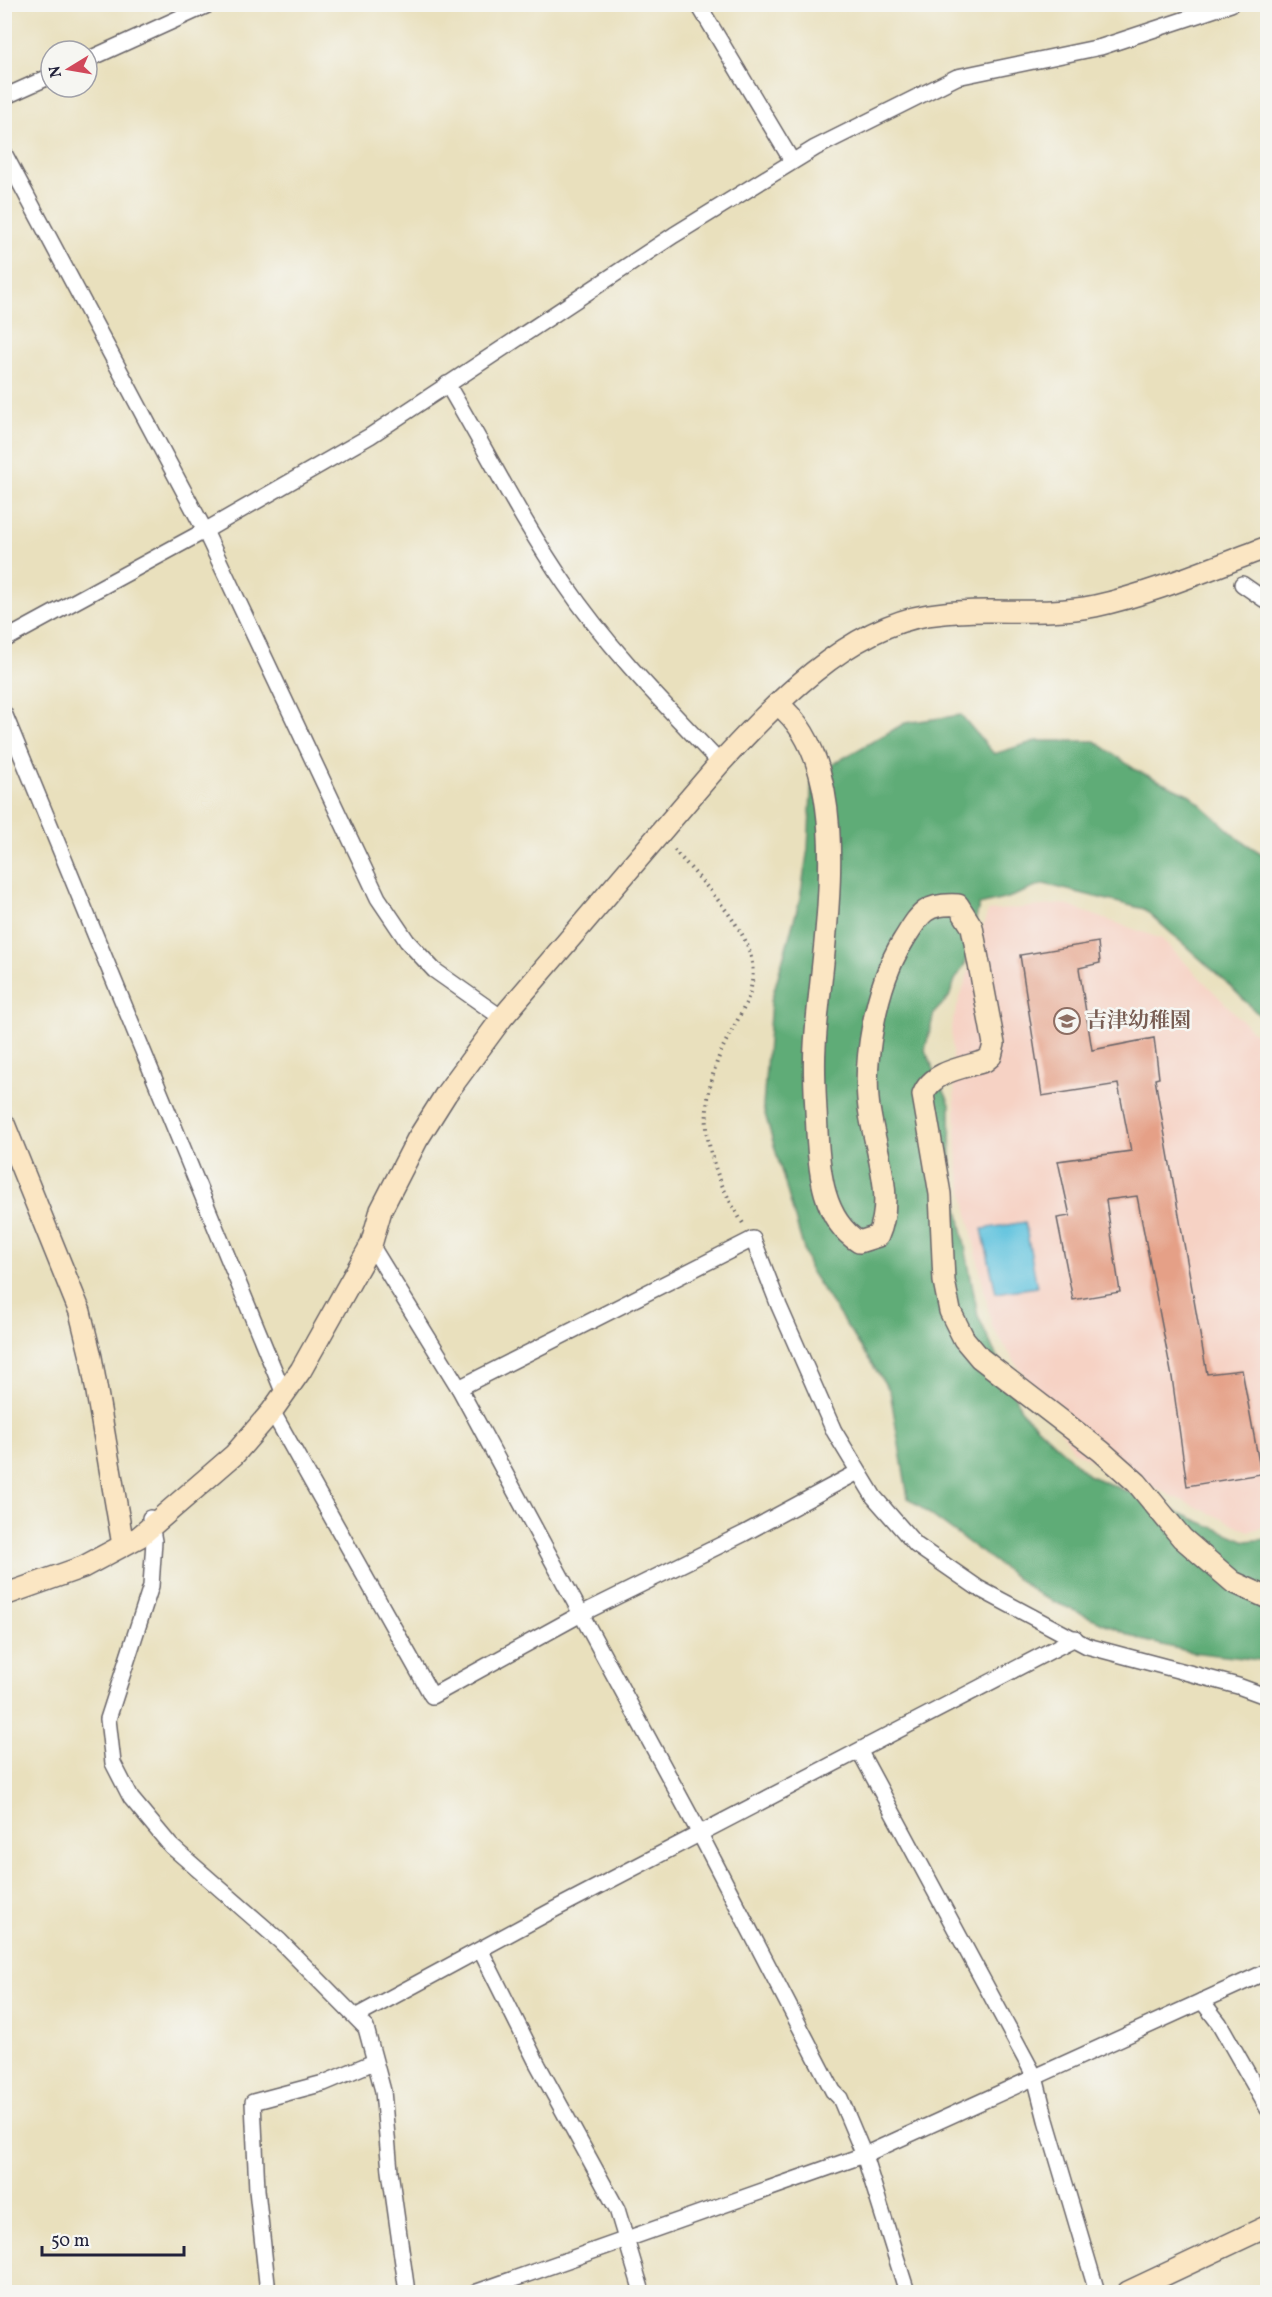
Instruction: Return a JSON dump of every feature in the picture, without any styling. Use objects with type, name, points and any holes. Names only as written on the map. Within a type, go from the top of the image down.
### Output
[{"type":"street","points":[[99,55],[210,4]]},
{"type":"street","points":[[698,4],[792,161]]},
{"type":"street","points":[[4,640],[205,531],[370,436],[674,235],[792,161],[957,77],[1101,47],[1231,4]]},
{"type":"street","points":[[4,97],[39,81]]},
{"type":"street","points":[[4,153],[205,531],[378,898],[407,941],[434,970],[502,1018]]},
{"type":"street","points":[[447,384],[519,513],[566,586],[636,676],[720,763]]},
{"type":"street","points":[[4,1595],[83,1567],[123,1545],[234,1455],[272,1412],[301,1370],[371,1245],[381,1210],[417,1140],[446,1094],[502,1018],[720,763],[778,705],[859,639],[889,626],[927,615],[970,612],[1041,613],[1094,606],[1142,593],[1268,547]]},
{"type":"street","points":[[1242,584],[1268,602]]},
{"type":"street","points":[[778,705],[800,728],[811,749],[828,814],[829,889],[815,1047],[816,1102],[822,1180],[835,1220],[846,1234],[859,1242],[878,1236],[883,1226],[884,1188],[869,1113],[868,1075],[879,994],[890,961],[918,916],[937,904],[958,905],[972,927],[994,1044],[991,1056],[986,1061],[935,1077],[927,1084],[923,1095],[940,1194],[944,1281],[950,1311],[964,1339],[981,1359],[1101,1451],[1137,1483],[1182,1538],[1233,1582],[1268,1598]]},
{"type":"street","points":[[4,713],[28,765],[164,1106],[285,1394]]},
{"type":"street","points":[[4,1124],[80,1312],[91,1357],[123,1545]]},
{"type":"street","points":[[459,1388],[753,1239],[778,1306],[834,1431],[874,1497],[916,1545],[978,1588],[1097,1649],[1238,1686],[1268,1697]]},
{"type":"street","points":[[371,1245],[459,1388],[700,1834],[833,2091],[840,2098],[864,2155],[908,2292]]},
{"type":"street","points":[[272,1412],[432,1696],[581,1614],[743,1534],[858,1472]]},
{"type":"street","points":[[151,1521],[153,1541],[151,1586],[108,1719],[113,1763],[131,1798],[171,1846],[280,1941],[357,2016],[366,2028],[383,2091],[390,2171],[407,2292]]},
{"type":"street","points":[[357,2016],[1075,1638]]},
{"type":"street","points":[[860,1752],[1035,2077],[1098,2292]]},
{"type":"street","points":[[481,1951],[538,2065],[617,2209],[642,2292]]},
{"type":"street","points":[[477,2292],[864,2155],[1268,1971]]},
{"type":"street","points":[[1202,2001],[1219,2023],[1268,2109]]},
{"type":"street","points":[[268,2292],[258,2190],[253,2102],[324,2083],[374,2062]]},
{"type":"street","points":[[1128,2292],[1268,2226]]},
{"type":"path","points":[[674,850],[709,889],[738,930],[748,946],[752,965],[750,996],[717,1060],[708,1095],[705,1121],[718,1181],[753,1239]]},
{"type":"shaded area","points":[[1063,904],[1162,939],[1267,1046],[1267,1526],[1249,1531],[1075,1452],[992,1327],[958,1168],[951,1026],[988,911]]},
{"type":"green space","points":[[961,715],[994,754],[1036,741],[1095,741],[1136,770],[1190,795],[1240,840],[1267,857],[1267,1023],[1225,981],[1144,909],[1044,884],[1008,898],[979,905],[965,964],[955,980],[949,997],[934,1013],[925,1050],[950,1104],[951,1171],[978,1316],[1022,1412],[1088,1475],[1246,1541],[1267,1539],[1267,1661],[1191,1652],[1142,1640],[1041,1596],[908,1498],[890,1391],[810,1271],[763,1107],[771,1001],[800,899],[808,848],[812,776],[905,723]]},
{"type":"water","points":[[1025,1222],[1037,1287],[996,1293],[982,1229]]},
{"type":"building","points":[[1098,942],[1100,963],[1079,968],[1092,1050],[1154,1038],[1159,1078],[1155,1079],[1207,1374],[1242,1370],[1261,1474],[1187,1486],[1172,1377],[1137,1196],[1106,1200],[1120,1292],[1073,1300],[1057,1218],[1070,1216],[1058,1161],[1131,1151],[1118,1084],[1042,1096],[1020,955]]},
{"type":"place","name":"吉津幼稚園","points":[[1067,1021]]}]
